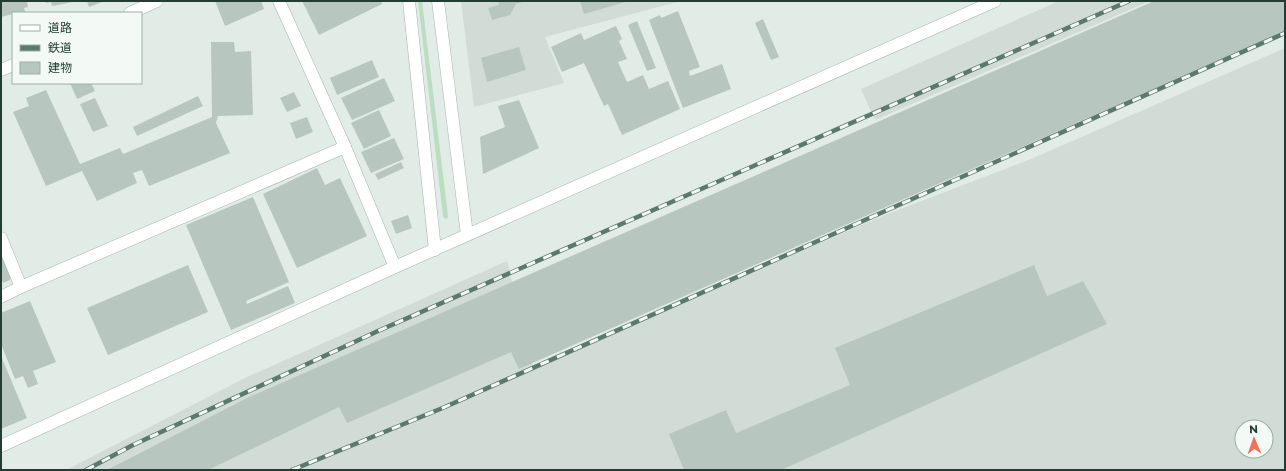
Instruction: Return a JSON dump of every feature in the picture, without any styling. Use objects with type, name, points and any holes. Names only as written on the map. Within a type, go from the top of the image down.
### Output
[{"type":"street","points":[[132,12],[157,1]]},
{"type":"street","points":[[279,1],[345,147],[395,267]]},
{"type":"street","points":[[409,1],[435,250]]},
{"type":"street","points":[[438,1],[467,235]]},
{"type":"street","points":[[1,446],[395,267],[995,1]]},
{"type":"street","points":[[1,70],[12,65]]},
{"type":"street","points":[[1,297],[345,147]]},
{"type":"street","points":[[1,238],[21,287]]},
{"type":"shaded area","points":[[461,1],[681,1],[545,37],[564,83],[474,107]]},
{"type":"shaded area","points":[[1059,1],[1150,1],[875,120],[861,89]]},
{"type":"shaded area","points":[[1285,48],[1285,470],[66,470],[247,377],[507,261],[534,369],[885,215],[1031,159]]},
{"type":"green space","points":[[418,1],[422,1],[448,216],[447,219],[443,216]]},
{"type":"building","points":[[1,1],[27,1],[28,7],[24,8],[25,12],[12,12],[12,14],[1,17]]},
{"type":"building","points":[[46,1],[73,2],[52,6],[51,2],[46,3]]},
{"type":"building","points":[[87,1],[105,1],[89,7]]},
{"type":"building","points":[[215,1],[261,1],[264,9],[225,26]]},
{"type":"building","points":[[302,1],[381,1],[382,4],[319,35]]},
{"type":"building","points":[[498,1],[525,1],[516,4],[510,15],[492,20],[488,8],[499,5]]},
{"type":"building","points":[[580,1],[629,1],[584,14]]},
{"type":"building","points":[[1154,1],[1285,1],[1285,31],[519,369],[511,352],[347,423],[339,407],[208,470],[107,470],[247,398]]},
{"type":"building","points":[[678,11],[700,67],[689,71],[690,76],[722,64],[731,89],[683,108],[649,20],[660,15],[661,18]]},
{"type":"building","points":[[763,19],[779,57],[771,60],[755,23]]},
{"type":"building","points":[[637,21],[656,68],[647,71],[628,25]]},
{"type":"building","points":[[616,26],[622,39],[619,41],[627,59],[618,62],[627,82],[643,75],[649,89],[668,81],[680,109],[622,135],[608,104],[604,106],[584,63],[562,72],[551,47],[581,33],[584,40]]},
{"type":"building","points":[[211,42],[234,42],[235,52],[251,51],[253,115],[218,116],[216,123],[230,153],[149,186],[142,170],[133,173],[137,183],[97,201],[82,171],[46,186],[13,112],[29,106],[26,98],[46,90],[80,164],[120,148],[123,154],[212,117]]},
{"type":"building","points":[[519,47],[526,70],[487,82],[481,58]]},
{"type":"building","points":[[372,60],[379,77],[337,95],[330,78]]},
{"type":"building","points":[[384,78],[395,101],[352,120],[341,98]]},
{"type":"building","points":[[70,84],[92,84],[95,91],[77,99]]},
{"type":"building","points":[[294,92],[301,106],[287,112],[280,98]]},
{"type":"building","points":[[198,96],[203,106],[137,136],[133,127]]},
{"type":"building","points":[[95,98],[108,126],[93,132],[80,104]]},
{"type":"building","points":[[519,100],[539,148],[483,174],[480,137],[505,127],[498,106]]},
{"type":"building","points":[[379,110],[391,136],[364,149],[351,123]]},
{"type":"building","points":[[307,117],[313,132],[296,139],[290,123]]},
{"type":"building","points":[[394,138],[404,159],[371,173],[361,152]]},
{"type":"building","points":[[401,162],[404,168],[378,180],[375,174]]},
{"type":"building","points":[[317,168],[325,185],[340,178],[367,236],[297,268],[263,194]]},
{"type":"building","points":[[253,197],[289,282],[246,301],[247,304],[288,286],[295,303],[231,330],[186,225]]},
{"type":"building","points":[[408,215],[412,228],[396,234],[391,221]]},
{"type":"building","points":[[1,253],[12,274],[10,280],[3,283],[1,277]]},
{"type":"building","points":[[188,265],[208,312],[108,355],[87,308]]},
{"type":"building","points":[[1034,265],[1047,296],[1083,281],[1107,324],[781,470],[684,470],[669,434],[726,410],[736,433],[850,385],[835,348]]},
{"type":"building","points":[[30,301],[56,362],[33,371],[38,384],[28,388],[23,376],[15,379],[1,344],[1,313]]},
{"type":"building","points":[[1,356],[27,418],[1,429]]},
{"type":"railway","points":[[86,470],[131,446],[378,331],[1129,1]]},
{"type":"railway","points":[[292,470],[445,407],[1285,33]]}]
